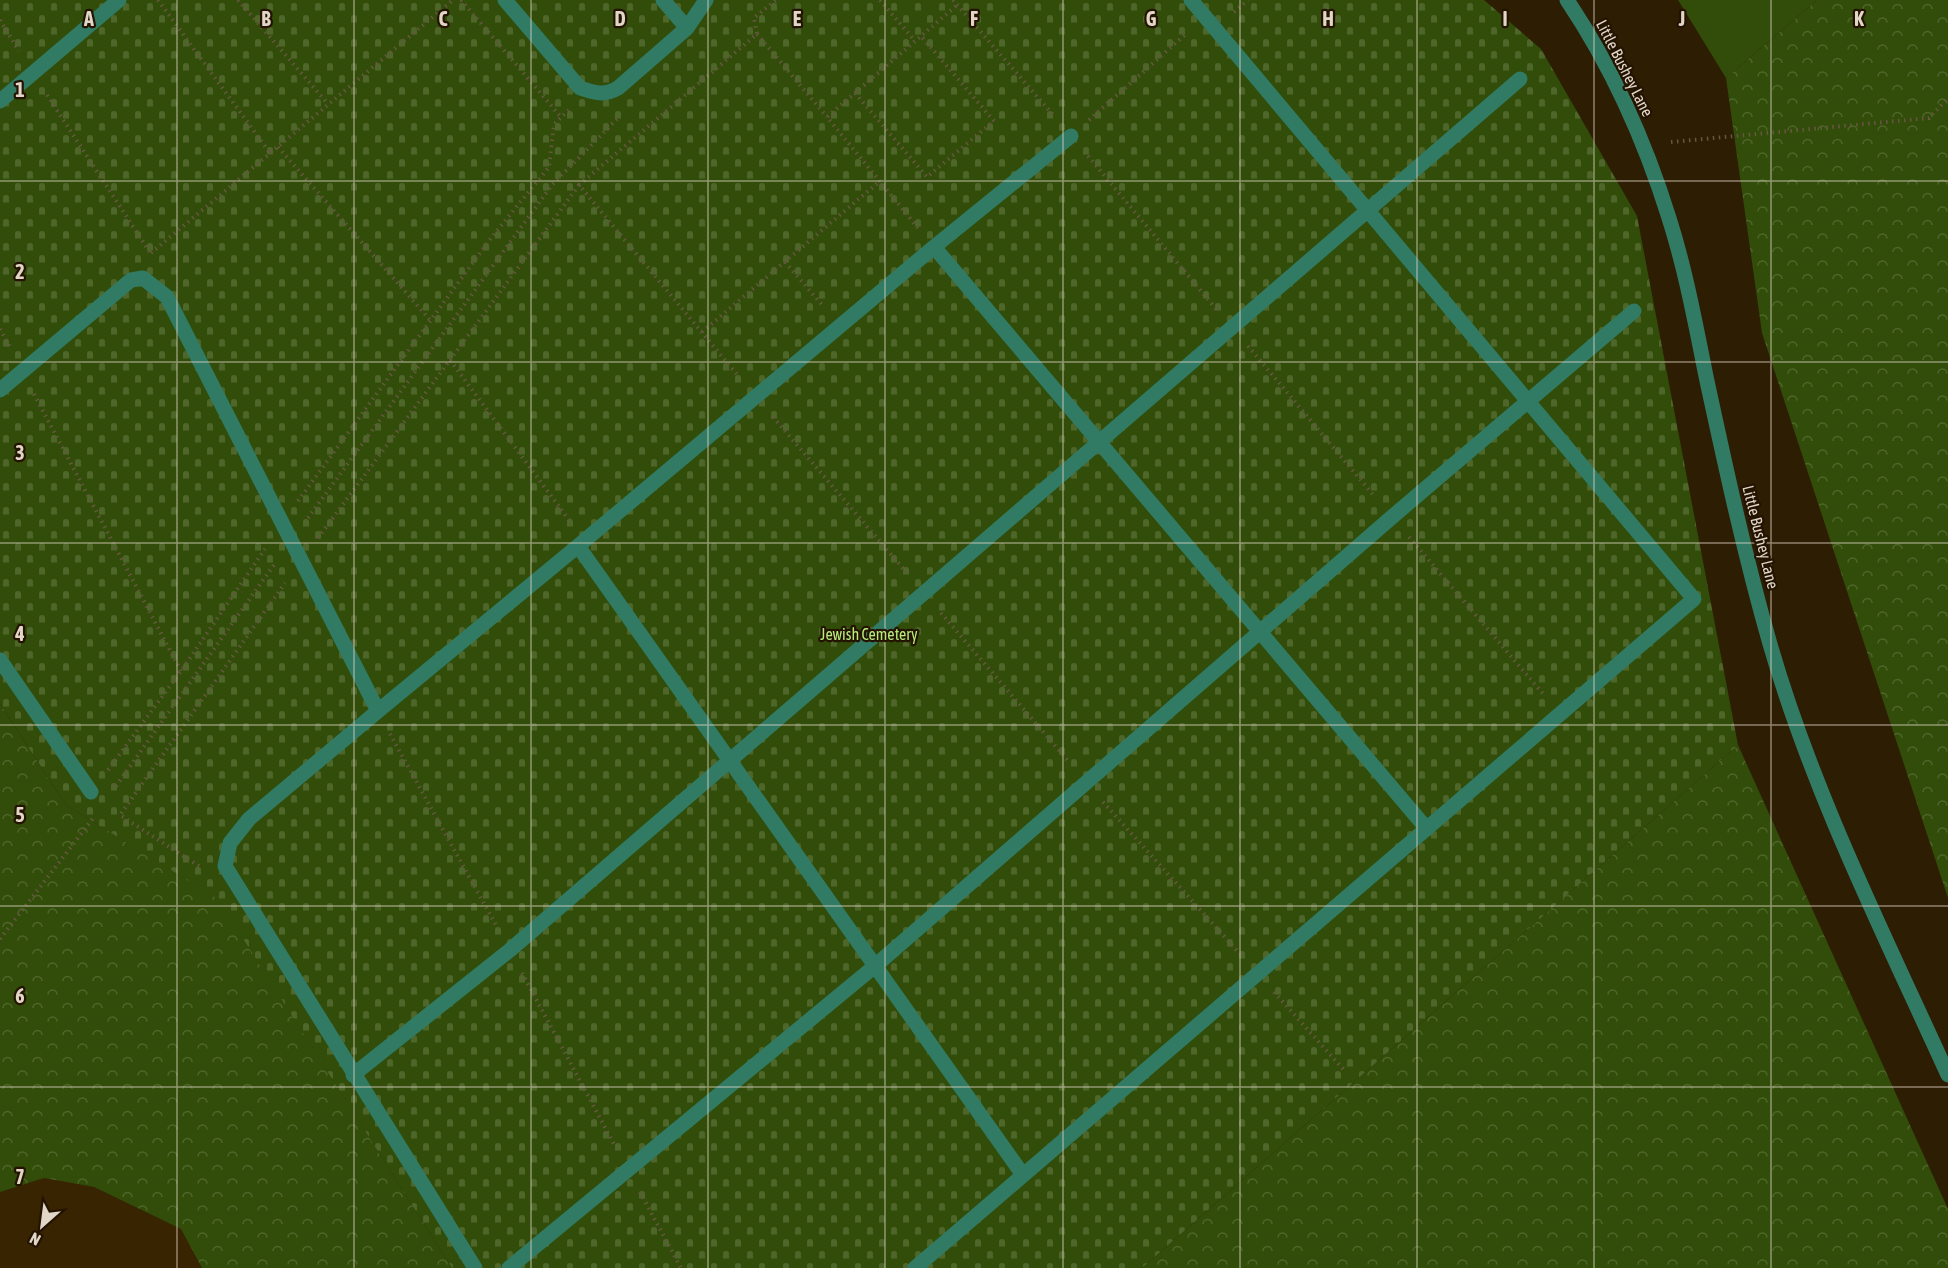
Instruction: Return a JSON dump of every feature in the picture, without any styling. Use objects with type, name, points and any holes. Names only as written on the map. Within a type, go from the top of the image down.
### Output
[{"type":"street","points":[[0,101],[119,0]]},
{"type":"street","points":[[505,0],[580,88],[609,93],[618,88],[687,28],[706,0]]},
{"type":"street","points":[[663,0],[687,28]]},
{"type":"street","points":[[915,1268],[1694,599],[1370,210],[1191,0]]},
{"type":"street","name":"Little Bushey Lane","points":[[1567,0],[1617,85],[1643,144],[1670,219],[1686,279],[1733,505],[1770,644],[1795,723],[1842,841],[1948,1075]]},
{"type":"street","points":[[353,1075],[510,950],[1520,79]]},
{"type":"street","points":[[475,1268],[225,866],[231,843],[249,819],[934,247],[1071,136]]},
{"type":"street","points":[[934,247],[1427,828]]},
{"type":"street","points":[[0,390],[116,290],[131,280],[143,278],[167,297],[281,525],[378,711]]},
{"type":"street","points":[[510,1268],[875,966],[1392,517],[1530,402],[1634,311]]},
{"type":"street","points":[[578,546],[1023,1175]]},
{"type":"street","points":[[0,660],[91,792]]},
{"type":"path","points":[[158,0],[270,153]]},
{"type":"path","points":[[238,0],[328,104]]},
{"type":"path","points":[[143,278],[151,253],[453,0]]},
{"type":"path","points":[[461,0],[561,117]]},
{"type":"path","points":[[776,0],[754,18],[757,34],[934,247]]},
{"type":"path","points":[[880,0],[915,41]]},
{"type":"path","points":[[953,0],[1071,136],[1560,714]]},
{"type":"path","points":[[827,117],[957,4]]},
{"type":"path","points":[[1071,136],[1205,16]]},
{"type":"path","points":[[0,20],[151,253]]},
{"type":"path","points":[[450,360],[579,185],[757,34]]},
{"type":"path","points":[[855,93],[927,177],[994,121],[921,36]]},
{"type":"path","points":[[91,792],[182,671],[281,525],[430,321],[491,238],[549,167],[554,124],[577,104],[587,90]]},
{"type":"path","points":[[1643,144],[1929,118],[1948,98]]},
{"type":"path","points":[[112,791],[290,542],[552,185],[626,110]]},
{"type":"path","points":[[278,147],[430,321]]},
{"type":"path","points":[[702,332],[880,181]]},
{"type":"path","points":[[579,185],[755,397],[1086,783],[1344,1070]]},
{"type":"path","points":[[785,262],[840,326]]},
{"type":"path","points":[[22,372],[182,671]]},
{"type":"path","points":[[378,711],[681,1268]]},
{"type":"path","points":[[0,939],[99,810]]},
{"type":"shaded area","points":[[44,1178],[94,1187],[181,1229],[202,1268],[0,1268],[0,1192]]},
{"type":"green space","name":"Jewish Cemetery","points":[[0,0],[1484,0],[1541,49],[1637,216],[1738,745],[1142,1268],[452,1268],[218,899],[66,805],[0,704]]},
{"type":"green space","points":[[1678,0],[1817,0],[1726,78]]},
{"type":"green space","points":[[1817,0],[1948,0],[1948,898],[1762,333],[1726,78]]},
{"type":"green space","points":[[0,704],[66,805],[218,898],[452,1268],[202,1268],[181,1229],[94,1187],[44,1178],[0,1192]]},
{"type":"green space","points":[[1738,745],[1948,1209],[1948,1268],[1142,1268]]}]
